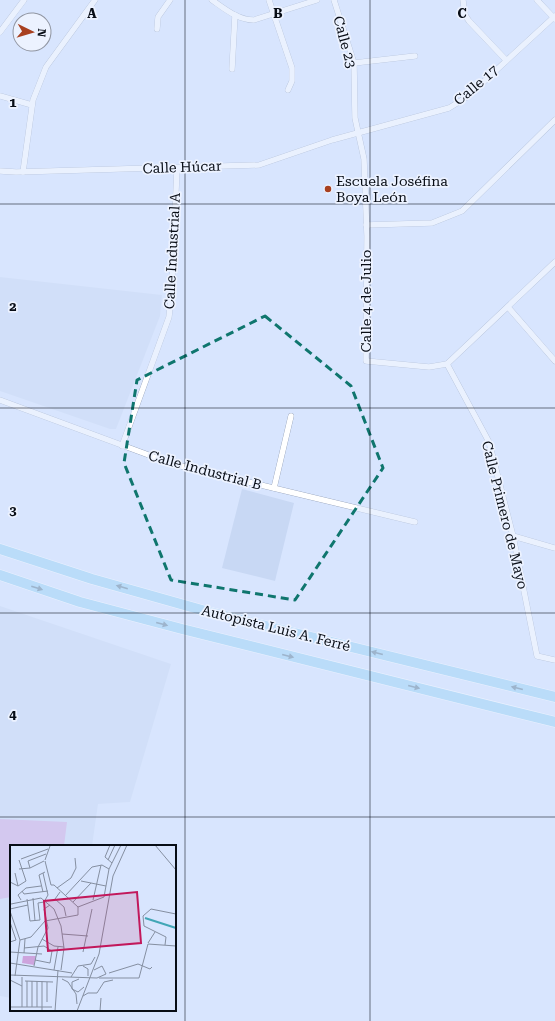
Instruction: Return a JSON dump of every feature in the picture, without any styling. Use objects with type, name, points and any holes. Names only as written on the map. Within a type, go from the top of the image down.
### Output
[{"type":"highway","name":"Autopista Luis A. Ferré","points":[[0,549],[92,579],[209,612],[555,697]]},
{"type":"highway","name":"Autopista Luis A. Ferré","points":[[0,576],[80,602],[174,627],[555,722]]},
{"type":"street","points":[[0,32],[24,0]]},
{"type":"street","points":[[23,172],[32,105],[46,67],[96,0]]},
{"type":"street","points":[[157,29],[158,17],[170,0]]},
{"type":"street","points":[[212,0],[235,15],[247,20],[254,20],[274,15],[317,0]]},
{"type":"street","points":[[269,0],[292,68],[292,81],[288,90]]},
{"type":"street","name":"Calle 23","points":[[334,0],[354,63],[355,118],[359,132]]},
{"type":"street","points":[[463,0],[466,15],[469,21],[506,60]]},
{"type":"street","points":[[537,0],[555,17]]},
{"type":"street","points":[[232,69],[235,15]]},
{"type":"street","name":"Calle 17","points":[[359,132],[449,108],[466,97],[555,17]]},
{"type":"street","points":[[354,63],[415,56]]},
{"type":"street","points":[[0,96],[32,105]]},
{"type":"street","points":[[366,225],[432,223],[462,211],[555,120]]},
{"type":"street","name":"Calle Húcar","points":[[0,171],[23,172],[259,165],[359,132]]},
{"type":"street","name":"Calle 4 de Julio","points":[[359,132],[364,159],[366,225],[366,361],[429,367],[447,364]]},
{"type":"street","name":"Calle Industrial A","points":[[122,446],[169,318],[172,285],[177,168]]},
{"type":"street","points":[[447,364],[555,262]]},
{"type":"street","points":[[508,307],[555,361]]},
{"type":"street","name":"Calle Primero de Mayo","points":[[447,364],[489,442],[513,536],[537,656],[555,660]]},
{"type":"street","name":"Calle Industrial B","points":[[0,400],[173,464],[415,522]]},
{"type":"street","points":[[274,488],[291,416]]},
{"type":"street","points":[[513,536],[555,548]]},
{"type":"highlighted area","points":[[265,316],[351,386],[383,468],[295,600],[171,580],[124,463],[137,380]]},
{"type":"shaded area","points":[[0,277],[162,295],[160,316],[116,429],[110,429],[0,391]]},
{"type":"shaded area","points":[[242,489],[294,503],[275,581],[222,568]]},
{"type":"shaded area","points":[[0,606],[171,664],[130,802],[98,804],[92,845],[10,845],[10,998],[0,996]]},
{"type":"shaded area","points":[[0,819],[67,822],[64,845],[10,845],[10,897],[0,899]]},
{"type":"place","name":"Escuela Joséfina Boya León","points":[[328,189]]}]
